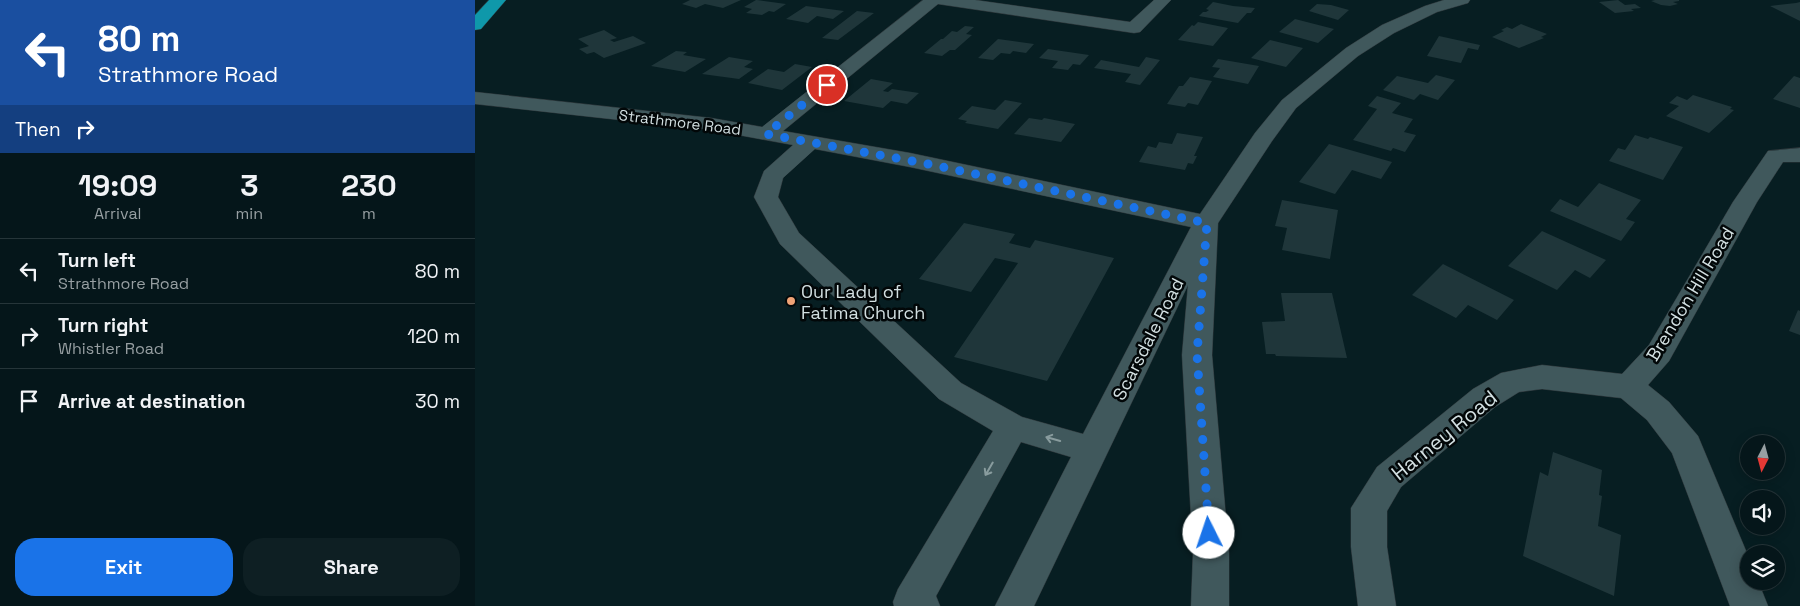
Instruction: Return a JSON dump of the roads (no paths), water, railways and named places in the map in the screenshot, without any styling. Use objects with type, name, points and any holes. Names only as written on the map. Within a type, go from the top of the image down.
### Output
[{"type":"highway","points":[[475,25],[498,0]]},
{"type":"street","points":[[766,134],[933,0]]},
{"type":"street","points":[[941,0],[1134,28],[1163,0]]},
{"type":"street","name":"Scarsdale Road","points":[[1014,606],[1207,223],[1263,138],[1289,104],[1352,52],[1388,30],[1431,9],[1462,0]]},
{"type":"street","name":"Strathmore Road","points":[[475,98],[711,124],[910,160],[1207,223]]},
{"type":"street","points":[[810,142],[772,176],[766,197],[789,238],[949,391],[1013,427],[1092,450]]},
{"type":"street","name":"Brendon Hill Road","points":[[1629,387],[1659,353],[1745,202],[1777,156],[1800,155]]},
{"type":"street","points":[[1207,223],[1197,354],[1211,553],[1210,606]]},
{"type":"street","name":"Harney Road","points":[[1377,606],[1369,546],[1369,508],[1389,477],[1484,398],[1512,381],[1542,376],[1629,387]]},
{"type":"street","points":[[1629,387],[1658,412],[1686,446],[1749,606]]},
{"type":"street","points":[[921,606],[912,602],[1013,427]]},
{"type":"place","name":"Our Lady of Fatima Church","points":[[791,301]]}]
